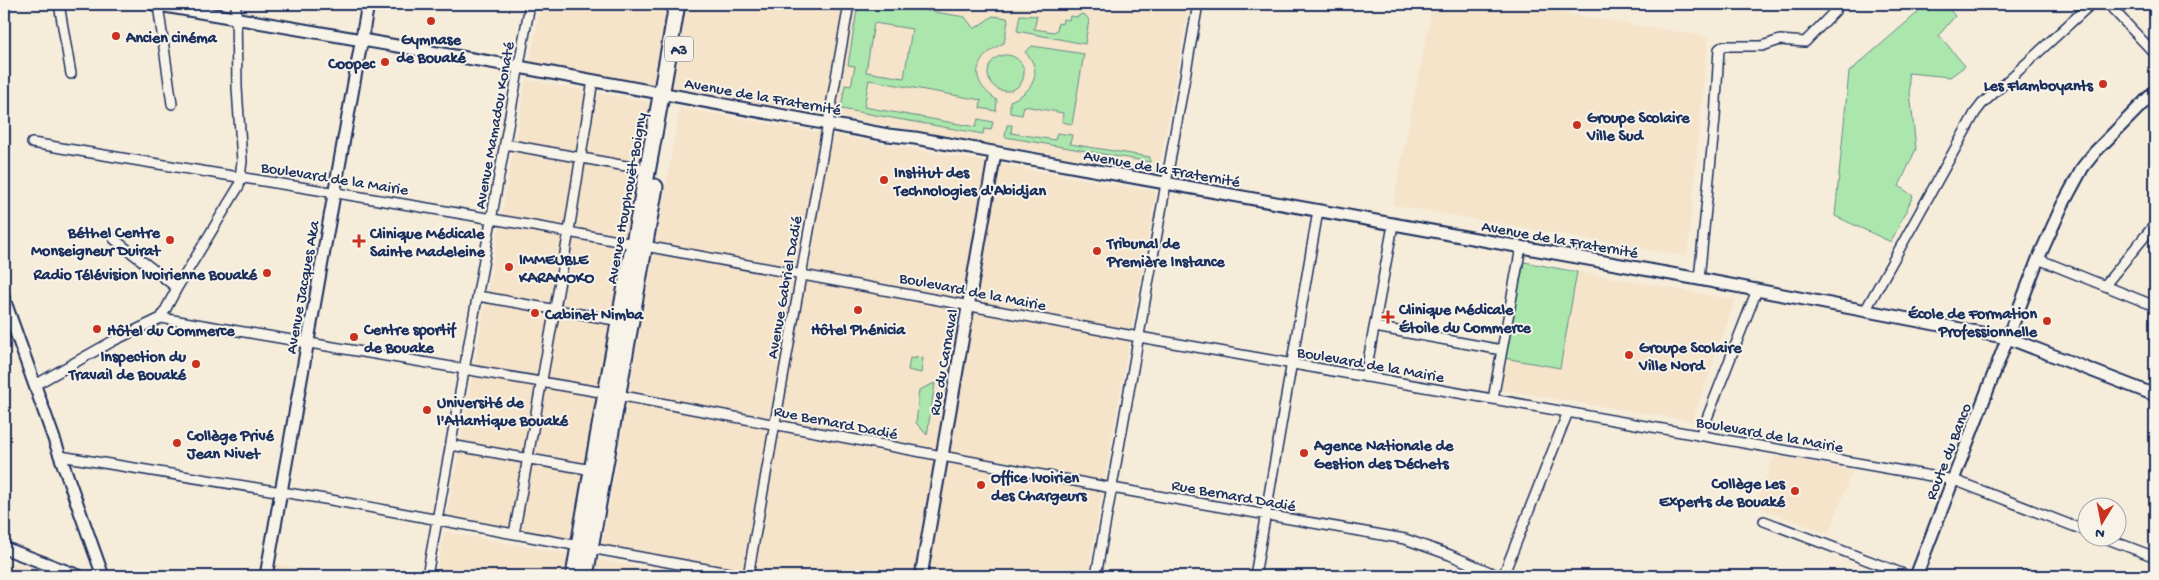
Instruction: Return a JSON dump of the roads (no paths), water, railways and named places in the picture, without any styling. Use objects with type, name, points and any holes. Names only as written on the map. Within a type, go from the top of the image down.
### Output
[{"type":"highway","name":"Avenue Houphouët-Boigny","points":[[574,576],[585,547],[666,94],[677,4]]},
{"type":"highway","name":"Avenue Houphouët-Boigny","points":[[585,576],[585,547],[592,470],[612,394],[620,320],[639,245],[648,170],[687,4]]},
{"type":"street","points":[[59,4],[72,74]]},
{"type":"street","points":[[156,4],[172,104]]},
{"type":"street","name":"Avenue de la Fraternité","points":[[156,4],[593,80],[1166,185],[1699,279],[2008,338],[2155,395]]},
{"type":"street","points":[[35,385],[113,341],[161,318],[177,288],[233,197],[241,178],[236,4]]},
{"type":"street","name":"Avenue Jacques Aka","points":[[266,576],[368,4]]},
{"type":"street","name":"Avenue Mamadou Konaté","points":[[427,576],[530,4]]},
{"type":"street","name":"Avenue Gabriel Dadié","points":[[746,576],[849,4]]},
{"type":"street","points":[[1096,576],[1198,4]]},
{"type":"street","points":[[1699,279],[1715,118],[1719,49],[1723,46],[1762,46],[1780,40],[1805,42],[1835,11],[1839,4]]},
{"type":"street","points":[[1865,311],[1978,109],[2091,4]]},
{"type":"street","points":[[2108,4],[2155,54]]},
{"type":"street","points":[[514,534],[555,309],[593,80]]},
{"type":"street","name":"Route du Banco","points":[[1916,576],[2038,259],[2062,206],[2083,167],[2095,152],[2155,92]]},
{"type":"street","name":"Boulevard de la Mairie","points":[[32,143],[241,178],[335,191],[568,231],[1139,337],[1954,480],[2076,526]]},
{"type":"street","points":[[505,144],[648,170]]},
{"type":"street","name":"Rue du Carnaval","points":[[921,576],[995,153]]},
{"type":"street","points":[[1255,576],[1318,212]]},
{"type":"street","points":[[2104,285],[2155,224]]},
{"type":"street","points":[[1365,377],[1393,225]]},
{"type":"street","points":[[114,239],[177,288]]},
{"type":"street","points":[[1493,399],[1521,248]]},
{"type":"street","points":[[2038,259],[2155,306]]},
{"type":"street","points":[[1700,436],[1757,290]]},
{"type":"street","points":[[478,296],[620,320]]},
{"type":"street","points":[[4,299],[103,576]]},
{"type":"street","name":"Rue Bernard Dadié","points":[[161,318],[612,394],[1112,488],[1405,539],[1501,576]]},
{"type":"street","points":[[1374,327],[1502,350]]},
{"type":"street","points":[[1501,576],[1568,412]]},
{"type":"street","points":[[451,445],[592,470]]},
{"type":"street","points":[[60,456],[281,491],[746,576]]},
{"type":"street","points":[[1764,521],[1909,576]]},
{"type":"street","points":[[2126,546],[2155,557]]},
{"type":"street","points":[[4,548],[79,576]]},
{"type":"place","name":"Gymnase de Bouaké","points":[[431,21]]},
{"type":"place","name":"Ancien cinéma","points":[[116,36]]},
{"type":"place","name":"Coopec","points":[[385,62]]},
{"type":"place","name":"Les Flamboyants","points":[[2103,84]]},
{"type":"place","name":"Groupe Scolaire Ville Sud","points":[[1577,125]]},
{"type":"place","name":"Institut des Technologies d'Abidjan","points":[[884,180]]},
{"type":"place","name":"Béthel Centre Monseigneur Duirat","points":[[170,240]]},
{"type":"place","name":"Clinique Médicale Sainte Madeleine","points":[[359,241]]},
{"type":"place","name":"Tribunal de Première Instance","points":[[1097,251]]},
{"type":"place","name":"IMMEUBLE KARAMOKO","points":[[509,267]]},
{"type":"place","name":"Radio Télévision Ivoirienne Bouaké","points":[[267,273]]},
{"type":"place","name":"Hôtel Phénicia","points":[[858,310]]},
{"type":"place","name":"Cabinet Nimba","points":[[535,313]]},
{"type":"place","name":"Clinique Médicale Étoile du Commerce","points":[[1388,317]]},
{"type":"place","name":"École de Formation Professionnelle","points":[[2047,321]]},
{"type":"place","name":"Hôtel du Commerce","points":[[97,329]]},
{"type":"place","name":"Centre sportif de Bouake","points":[[354,337]]},
{"type":"place","name":"Groupe Scolaire Ville Nord","points":[[1629,355]]},
{"type":"place","name":"Inspection du Travail de Bouaké","points":[[196,364]]},
{"type":"place","name":"Université de l'Atlantique Bouaké","points":[[427,410]]},
{"type":"place","name":"Collège Privé Jean Nivet","points":[[177,443]]},
{"type":"place","name":"Agence Nationale de Gestion des Déchets","points":[[1304,453]]},
{"type":"place","name":"Office Ivoirien des Chargeurs","points":[[981,485]]},
{"type":"place","name":"Collège Les Experts de Bouaké","points":[[1795,491]]}]
